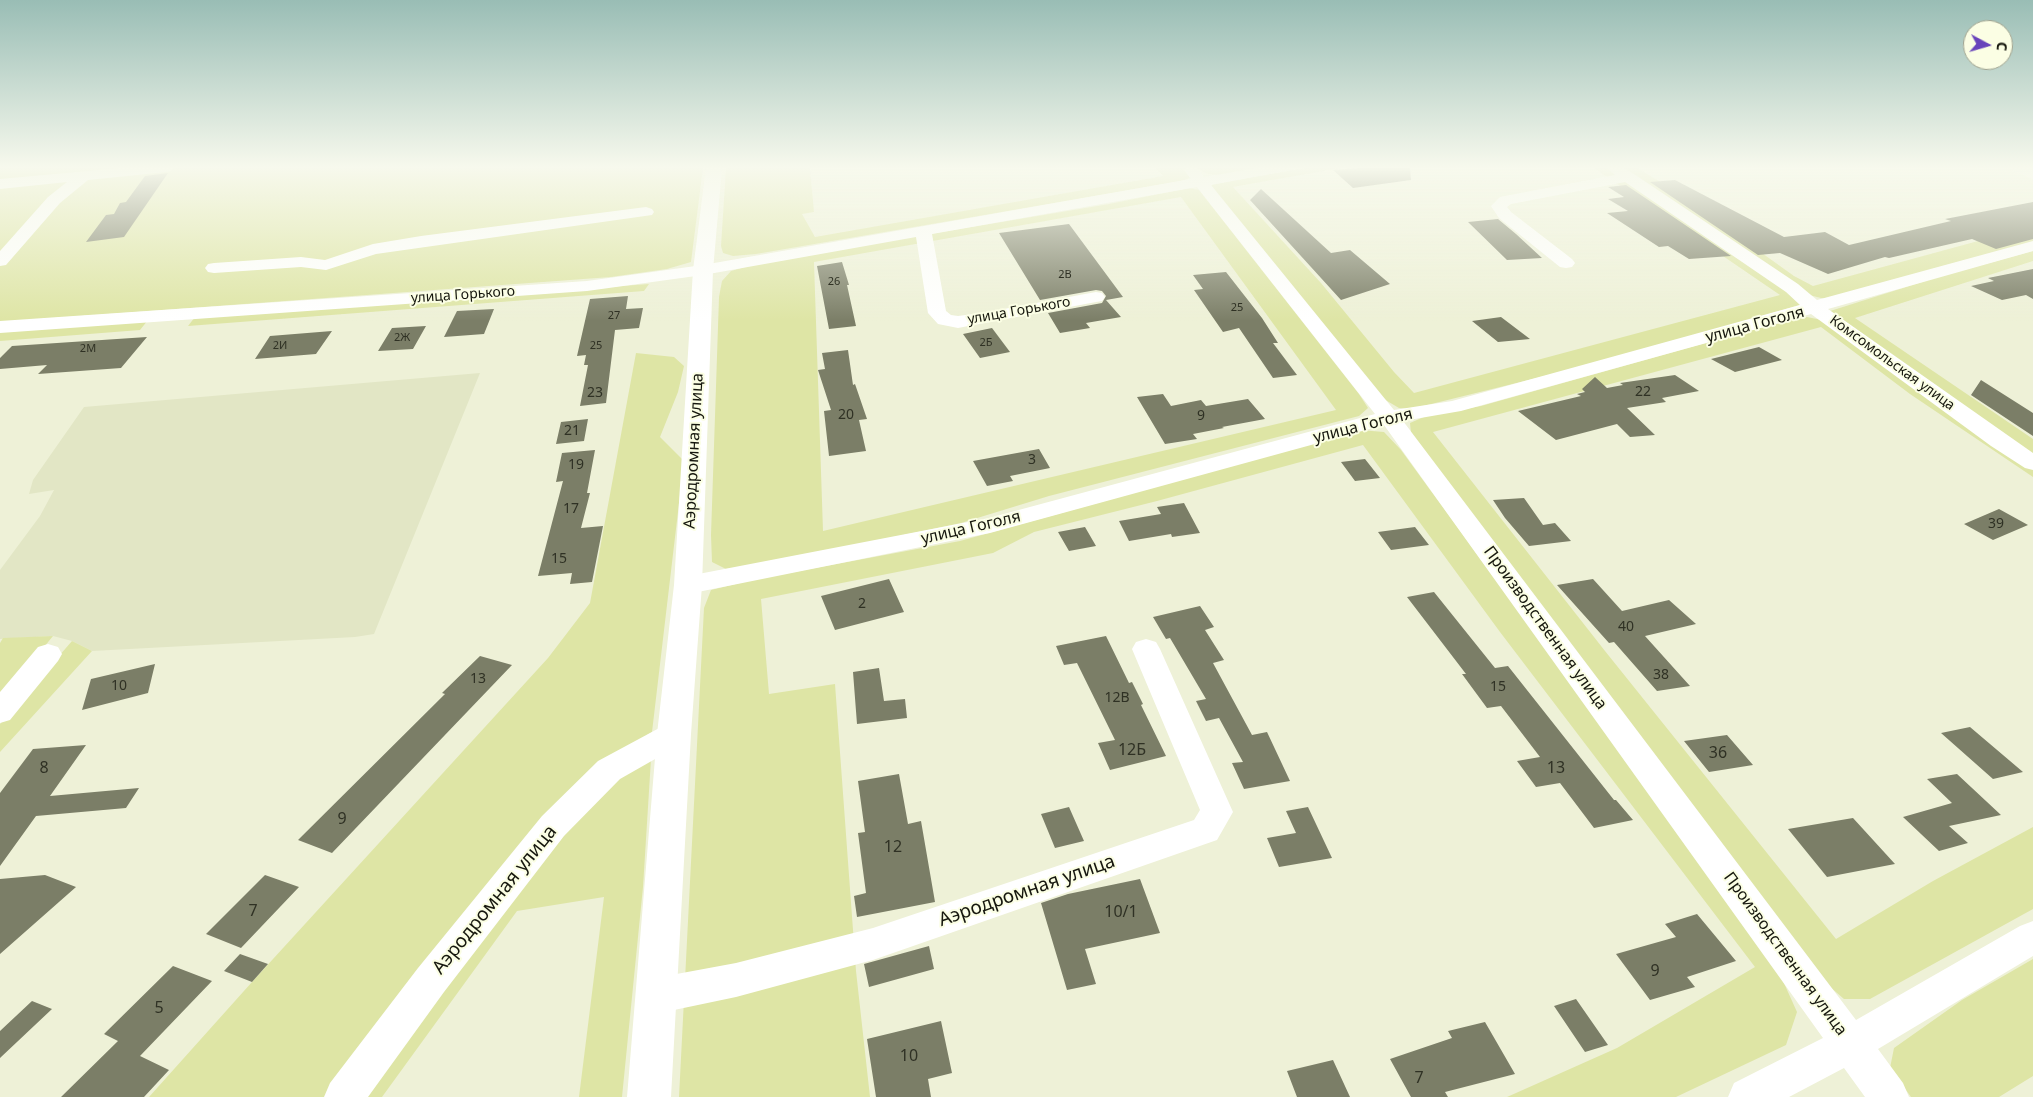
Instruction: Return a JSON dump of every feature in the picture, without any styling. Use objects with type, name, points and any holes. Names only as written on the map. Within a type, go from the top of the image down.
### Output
[{"type":"street","points":[[0,261],[37,219]]},
{"type":"street","points":[[214,268],[301,262],[326,265],[373,249],[590,219]]},
{"type":"street","name":"Аэродромная улица","points":[[649,1097],[674,734],[688,585],[703,270],[708,219]]},
{"type":"street","name":"улица Горького","points":[[0,327],[324,292],[587,286],[703,270],[980,219]]},
{"type":"street","name":"Производственная улица","points":[[1230,219],[1390,418],[1889,1097]]},
{"type":"street","name":"Комсомольская улица","points":[[1510,219],[1566,263]]},
{"type":"street","name":"Комсомольская улица","points":[[1691,219],[1792,288],[1815,308],[1999,441],[2033,462]]},
{"type":"street","name":"улица Горького","points":[[923,231],[937,313],[944,320],[958,322],[982,319],[1096,297]]},
{"type":"street","name":"улица Гоголя","points":[[688,585],[990,525],[1390,418],[1454,407],[2033,246]]},
{"type":"street","points":[[324,292],[326,265]]},
{"type":"street","name":"Аэродромная улица","points":[[655,996],[736,980],[873,944],[1205,830],[1217,812],[1146,649]]},
{"type":"street","points":[[0,712],[48,654]]},
{"type":"street","name":"Аэродромная улица","points":[[344,1097],[431,980],[553,826],[609,770],[674,734]]},
{"type":"street","points":[[1748,1097],[1851,1044],[2033,937]]},
{"type":"shaded area","points":[[480,373],[374,634],[355,637],[92,651],[72,641],[53,636],[0,639],[0,570],[40,516],[54,490],[29,494],[33,480],[84,407]]},
{"type":"green space","points":[[0,219],[696,219],[691,262],[667,269],[611,277],[0,322]]},
{"type":"green space","points":[[723,219],[805,219],[815,237],[917,219],[960,219],[756,254],[733,256],[723,253],[721,246]]},
{"type":"green space","points":[[1018,219],[1056,219],[814,262],[823,531],[1336,410],[1197,219],[1222,219],[1368,408],[1359,416],[1049,496],[961,523],[775,562],[726,569],[712,562],[711,535],[719,297],[722,281],[731,271],[763,262]]},
{"type":"green space","points":[[1236,219],[1263,219],[1321,283],[1394,372],[1414,393],[1780,295],[1669,219],[1683,219],[1799,299],[1803,304],[1626,356],[1411,409],[1399,408],[1382,398]]},
{"type":"green space","points":[[1695,219],[1715,219],[1794,276],[1813,286],[2033,226],[2033,242],[1829,299],[1809,295]]},
{"type":"green space","points":[[2033,251],[2033,261],[1855,318],[2033,439],[2033,457],[1827,312],[1941,276]]},
{"type":"green space","points":[[649,284],[644,291],[188,326],[195,317]]},
{"type":"green space","points":[[1807,317],[1827,321],[2033,468],[2033,477],[1910,394],[1821,327],[1433,432],[1605,651],[1836,939],[1933,881],[2033,827],[2033,909],[1870,999],[1844,999],[1815,974],[1411,433],[1410,423],[1426,416],[1481,406],[1759,328]]},
{"type":"green space","points":[[148,320],[140,330],[0,341],[0,331]]},
{"type":"green space","points":[[636,353],[674,357],[684,366],[678,392],[660,437],[684,461],[652,732],[619,753],[330,1097],[149,1097],[548,658],[590,603]]},
{"type":"green space","points":[[1360,430],[1384,432],[1401,450],[1774,961],[1797,1012],[1786,1045],[1676,1097],[1507,1097],[1617,1048],[1755,967],[1500,632],[1363,445],[1034,532],[993,553],[761,599],[769,694],[835,684],[856,971],[870,1097],[679,1097],[704,608],[711,590],[756,579],[960,541]]},
{"type":"green space","points":[[53,636],[0,701],[0,643],[3,638]]},
{"type":"green space","points":[[72,641],[92,651],[0,752],[0,724]]},
{"type":"green space","points":[[651,759],[643,887],[622,1097],[579,1097],[604,897],[517,911],[382,1097],[356,1097],[604,784]]},
{"type":"green space","points":[[2033,959],[2033,1076],[1999,1097],[1911,1097],[1890,1068],[1894,1048],[1962,1000]]},
{"type":"building","points":[[103,219],[136,219],[124,237],[86,242]]},
{"type":"building","points":[[1267,219],[1294,219],[1331,253],[1350,250],[1390,284],[1341,300]]},
{"type":"building","points":[[1498,219],[1542,258],[1507,260],[1468,222]]},
{"type":"building","points":[[1616,219],[1677,219],[1731,256],[1689,259],[1668,246],[1659,247]]},
{"type":"building","points":[[1705,219],[1750,219],[1784,237],[1825,232],[1849,245],[1951,221],[1946,219],[2033,219],[2033,239],[1996,249],[1972,239],[1889,258],[1885,257],[1828,274],[1780,253],[1758,255]]},
{"type":"building","points":[[1069,224],[1123,297],[1106,300],[1121,317],[1086,323],[1090,328],[1060,333],[1048,313],[1102,303],[1106,296],[1102,291],[1096,290],[1040,300],[999,233]]},
{"type":"building","points":[[842,262],[849,285],[847,285],[856,326],[829,329],[817,266]]},
{"type":"building","points":[[2033,269],[2033,299],[2026,295],[2002,300],[1971,286],[1994,281],[1988,278]]},
{"type":"building","points":[[1226,272],[1262,318],[1278,343],[1273,343],[1297,375],[1273,378],[1239,328],[1223,332],[1194,290],[1203,289],[1193,275]]},
{"type":"building","points":[[628,296],[626,309],[643,308],[639,328],[615,330],[606,403],[580,406],[588,365],[584,365],[586,355],[577,356],[590,299]]},
{"type":"building","points":[[494,309],[484,334],[444,337],[457,311]]},
{"type":"building","points":[[1501,317],[1530,339],[1498,342],[1472,321]]},
{"type":"building","points":[[426,326],[413,349],[378,351],[392,328]]},
{"type":"building","points":[[992,328],[1010,352],[980,358],[963,334]]},
{"type":"building","points":[[332,331],[316,354],[255,359],[270,336]]},
{"type":"building","points":[[147,337],[121,368],[38,374],[47,365],[0,369],[0,358],[12,346]]},
{"type":"building","points":[[1759,347],[1782,360],[1735,372],[1711,359]]},
{"type":"building","points":[[848,350],[853,385],[855,384],[867,419],[859,420],[866,451],[829,456],[824,411],[831,410],[818,370],[825,369],[822,353]]},
{"type":"building","points":[[1675,375],[1699,391],[1662,398],[1666,402],[1627,408],[1655,435],[1630,437],[1617,424],[1556,440],[1518,411],[1581,396],[1577,394],[1585,392],[1582,389],[1595,377],[1607,388],[1623,385],[1620,383]]},
{"type":"building","points":[[1981,380],[2033,413],[2033,436],[1971,395]]},
{"type":"building","points":[[1163,394],[1171,406],[1201,400],[1206,406],[1248,399],[1265,419],[1193,434],[1197,439],[1165,444],[1137,397]]},
{"type":"building","points":[[588,419],[584,441],[556,444],[561,422]]},
{"type":"building","points":[[1039,449],[1050,468],[1010,476],[1013,481],[987,486],[973,461]]},
{"type":"building","points":[[595,450],[587,493],[590,493],[581,528],[603,526],[592,582],[570,584],[572,573],[538,576],[563,481],[556,482],[562,453]]},
{"type":"building","points":[[1365,459],[1380,478],[1355,481],[1341,462]]},
{"type":"building","points":[[1524,498],[1543,525],[1555,523],[1571,541],[1529,546],[1505,518],[1493,500]]},
{"type":"building","points":[[1184,503],[1200,533],[1172,537],[1171,534],[1129,541],[1119,521],[1161,514],[1157,507]]},
{"type":"building","points":[[1999,509],[2028,525],[1993,540],[1964,524]]},
{"type":"building","points":[[1085,527],[1096,546],[1069,551],[1058,532]]},
{"type":"building","points":[[1415,527],[1429,545],[1391,550],[1378,532]]},
{"type":"building","points":[[889,579],[904,612],[835,630],[821,596]]},
{"type":"building","points":[[1593,579],[1622,611],[1669,600],[1696,624],[1645,636],[1690,686],[1657,691],[1614,642],[1609,643],[1557,585]]},
{"type":"building","points":[[1434,592],[1495,668],[1508,666],[1614,800],[1633,820],[1594,828],[1560,783],[1536,787],[1517,761],[1540,757],[1501,706],[1487,708],[1462,674],[1466,674],[1407,597]]},
{"type":"building","points":[[1200,606],[1214,627],[1205,630],[1224,660],[1213,663],[1252,735],[1267,732],[1290,781],[1244,789],[1232,763],[1243,762],[1219,718],[1206,721],[1196,701],[1206,699],[1170,638],[1166,639],[1153,617]]},
{"type":"building","points":[[1106,636],[1129,683],[1132,682],[1143,704],[1141,705],[1166,756],[1110,770],[1098,743],[1115,740],[1077,663],[1064,665],[1056,646]]},
{"type":"building","points":[[480,656],[512,665],[332,853],[298,840],[445,694],[442,693]]},
{"type":"building","points":[[155,664],[148,693],[82,710],[91,679]]},
{"type":"building","points":[[879,668],[884,701],[905,699],[907,718],[857,724],[853,672]]},
{"type":"building","points":[[1970,727],[2023,772],[1993,779],[1941,733]]},
{"type":"building","points":[[1727,735],[1753,765],[1709,772],[1684,741]]},
{"type":"building","points":[[86,745],[50,796],[139,788],[126,808],[36,816],[0,866],[0,793],[33,749]]},
{"type":"building","points":[[899,774],[908,824],[921,821],[935,902],[857,917],[854,896],[866,893],[858,833],[865,832],[858,781]]},
{"type":"building","points":[[1957,774],[2001,815],[1949,826],[1968,843],[1939,851],[1903,817],[1952,803],[1927,779]]},
{"type":"building","points":[[1069,807],[1084,841],[1055,848],[1041,814]]},
{"type":"building","points":[[1308,807],[1332,858],[1279,867],[1267,838],[1296,833],[1286,811]]},
{"type":"building","points":[[1853,818],[1895,864],[1827,877],[1788,829]]},
{"type":"building","points":[[45,875],[76,887],[0,954],[0,879]]},
{"type":"building","points":[[265,875],[299,887],[241,948],[206,934]]},
{"type":"building","points":[[1140,879],[1160,933],[1085,949],[1096,984],[1067,990],[1041,903],[1068,894]]},
{"type":"building","points":[[1697,914],[1736,961],[1687,977],[1695,987],[1650,1000],[1616,954],[1676,937],[1665,924]]},
{"type":"building","points":[[929,946],[934,969],[869,987],[864,964]]},
{"type":"building","points":[[240,954],[268,964],[252,982],[224,971]]},
{"type":"building","points":[[173,966],[212,981],[140,1056],[169,1070],[144,1097],[61,1097],[118,1041],[104,1034]]},
{"type":"building","points":[[1576,999],[1608,1045],[1585,1052],[1554,1006]]},
{"type":"building","points":[[32,1001],[52,1009],[0,1058],[0,1031]]},
{"type":"building","points":[[941,1021],[952,1073],[928,1079],[931,1097],[876,1097],[867,1039]]},
{"type":"building","points":[[1485,1022],[1515,1074],[1445,1092],[1448,1097],[1411,1097],[1390,1059],[1452,1038],[1448,1031]]},
{"type":"building","points":[[1333,1060],[1350,1097],[1297,1097],[1287,1071]]}]
